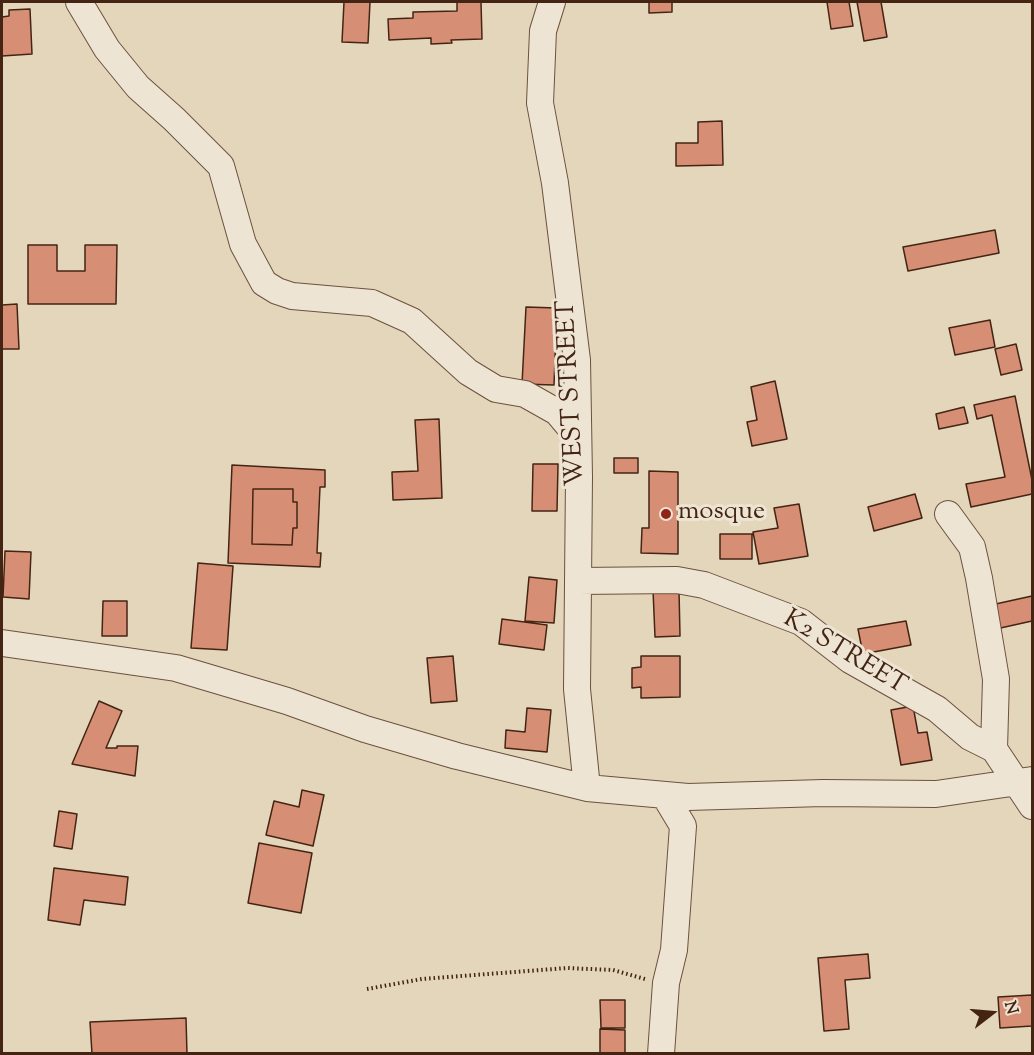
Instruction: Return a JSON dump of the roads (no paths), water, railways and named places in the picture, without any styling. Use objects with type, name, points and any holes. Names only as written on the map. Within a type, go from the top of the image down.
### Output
[{"type":"street","points":[[79,2],[107,49],[138,87],[221,166],[243,244],[264,283],[292,296],[372,303],[412,321],[475,377],[496,389],[525,394],[557,412],[578,437]]},
{"type":"street","name":"WEST STREET","points":[[552,2],[543,31],[540,103],[555,183],[577,360],[577,689],[587,788]]},
{"type":"street","points":[[948,514],[972,547],[979,578],[996,679],[994,749]]},
{"type":"street","name":"K2 STREET","points":[[578,581],[677,580],[704,585],[801,622],[850,660],[937,709],[970,737],[994,749],[1024,781],[1032,806]]},
{"type":"street","points":[[2,643],[176,669],[286,701],[365,729],[445,753],[587,788],[666,796],[823,793],[936,794],[1024,781]]},
{"type":"street","points":[[661,1053],[666,983],[674,950],[683,826],[666,796]]},
{"type":"street","points":[[683,826],[707,796]]},
{"type":"place","name":"mosque","points":[[666,514]]}]
